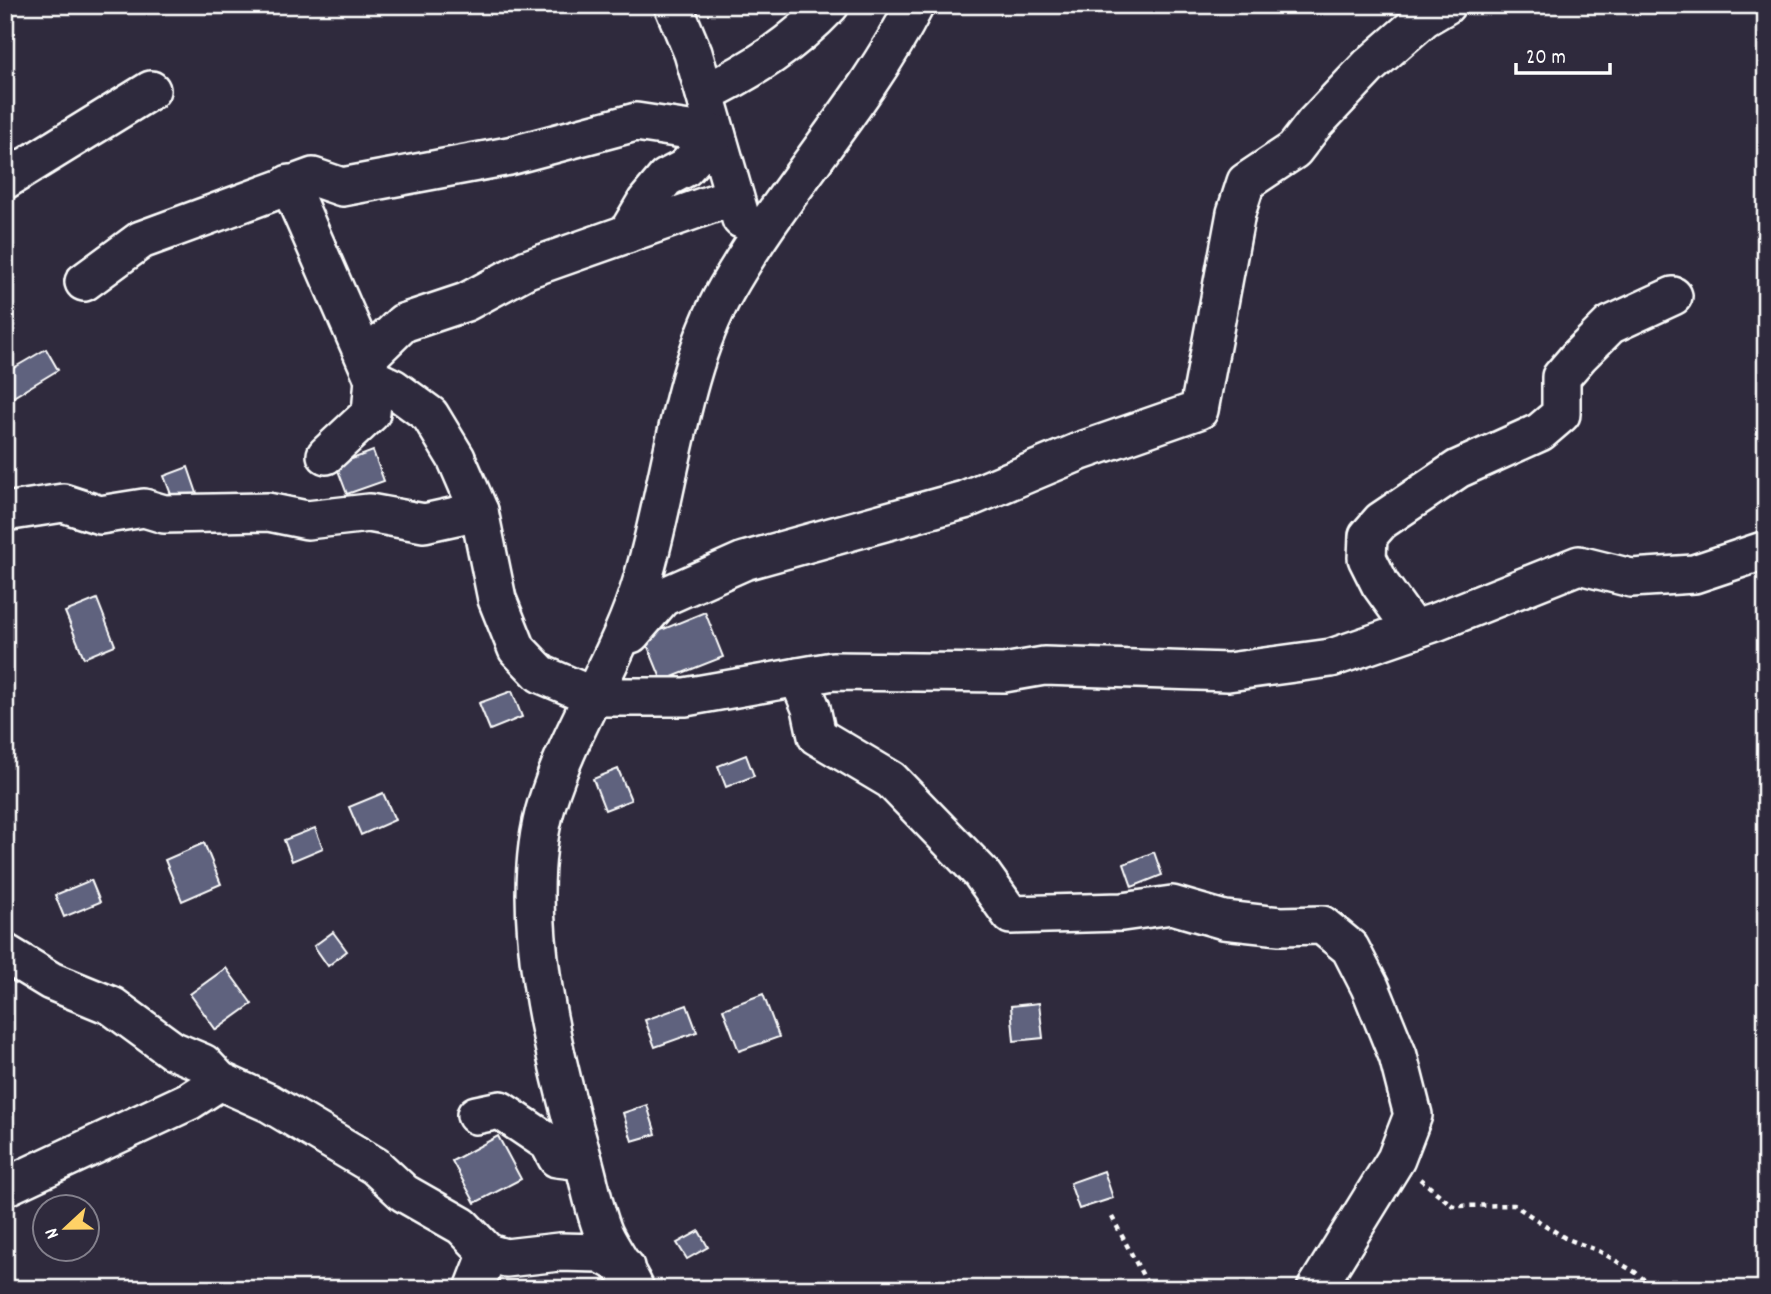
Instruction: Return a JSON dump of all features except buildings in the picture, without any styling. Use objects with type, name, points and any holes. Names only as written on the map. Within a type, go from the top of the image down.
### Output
[{"type":"street","points":[[673,5],[693,53],[750,251]]},
{"type":"street","points":[[705,93],[746,74],[800,36],[830,5]]},
{"type":"street","points":[[630,1278],[604,1235],[555,1050],[540,966],[534,882],[537,844],[547,803],[619,647],[643,581],[704,335],[724,293],[750,251],[893,48],[915,5]]},
{"type":"street","points":[[619,647],[663,597],[744,561],[964,500],[1081,451],[1199,410],[1236,213],[1246,182],[1294,150],[1314,124],[1369,66],[1424,18],[1446,5]]},
{"type":"street","points":[[5,180],[151,90]]},
{"type":"street","points":[[85,282],[141,240],[313,177],[342,187],[509,156],[636,122],[716,134]]},
{"type":"street","points":[[627,234],[646,202],[666,178],[685,168],[716,134]]},
{"type":"street","points":[[289,184],[370,369],[370,412],[326,455]]},
{"type":"street","points":[[370,369],[403,323],[466,302],[527,269],[734,196]]},
{"type":"street","points":[[1413,630],[1367,558],[1368,536],[1381,521],[1458,469],[1540,432],[1561,414],[1561,377],[1579,356],[1610,326],[1673,296]]},
{"type":"street","points":[[370,369],[430,415],[456,458],[479,511],[497,599],[517,649],[541,674],[595,698],[685,697],[833,671],[1004,673],[1044,666],[1228,672],[1331,658],[1413,630],[1579,565],[1631,578],[1693,575],[1766,550]]},
{"type":"street","points":[[5,512],[63,503],[100,515],[144,509],[164,514],[268,512],[307,520],[369,513],[424,523],[479,511]]},
{"type":"street","points":[[799,677],[811,708],[817,736],[891,780],[981,873],[1012,915],[1122,912],[1172,905],[1224,920],[1280,926],[1322,925],[1350,948],[1398,1056],[1413,1115],[1396,1159],[1316,1289]]},
{"type":"street","points":[[5,953],[51,981],[112,1006],[172,1050],[203,1063],[220,1082],[269,1103],[375,1166],[404,1193],[462,1226],[488,1252],[506,1258],[559,1252],[600,1253],[630,1278]]},
{"type":"street","points":[[8,1186],[189,1101],[220,1082]]},
{"type":"street","points":[[476,1115],[500,1110],[549,1143],[557,1158],[583,1161]]},
{"type":"street","points":[[474,1289],[488,1252]]},
{"type":"path","points":[[1396,1159],[1453,1206],[1514,1205],[1565,1238],[1599,1251],[1635,1272],[1655,1289]]},
{"type":"path","points":[[1112,1217],[1150,1289]]}]
